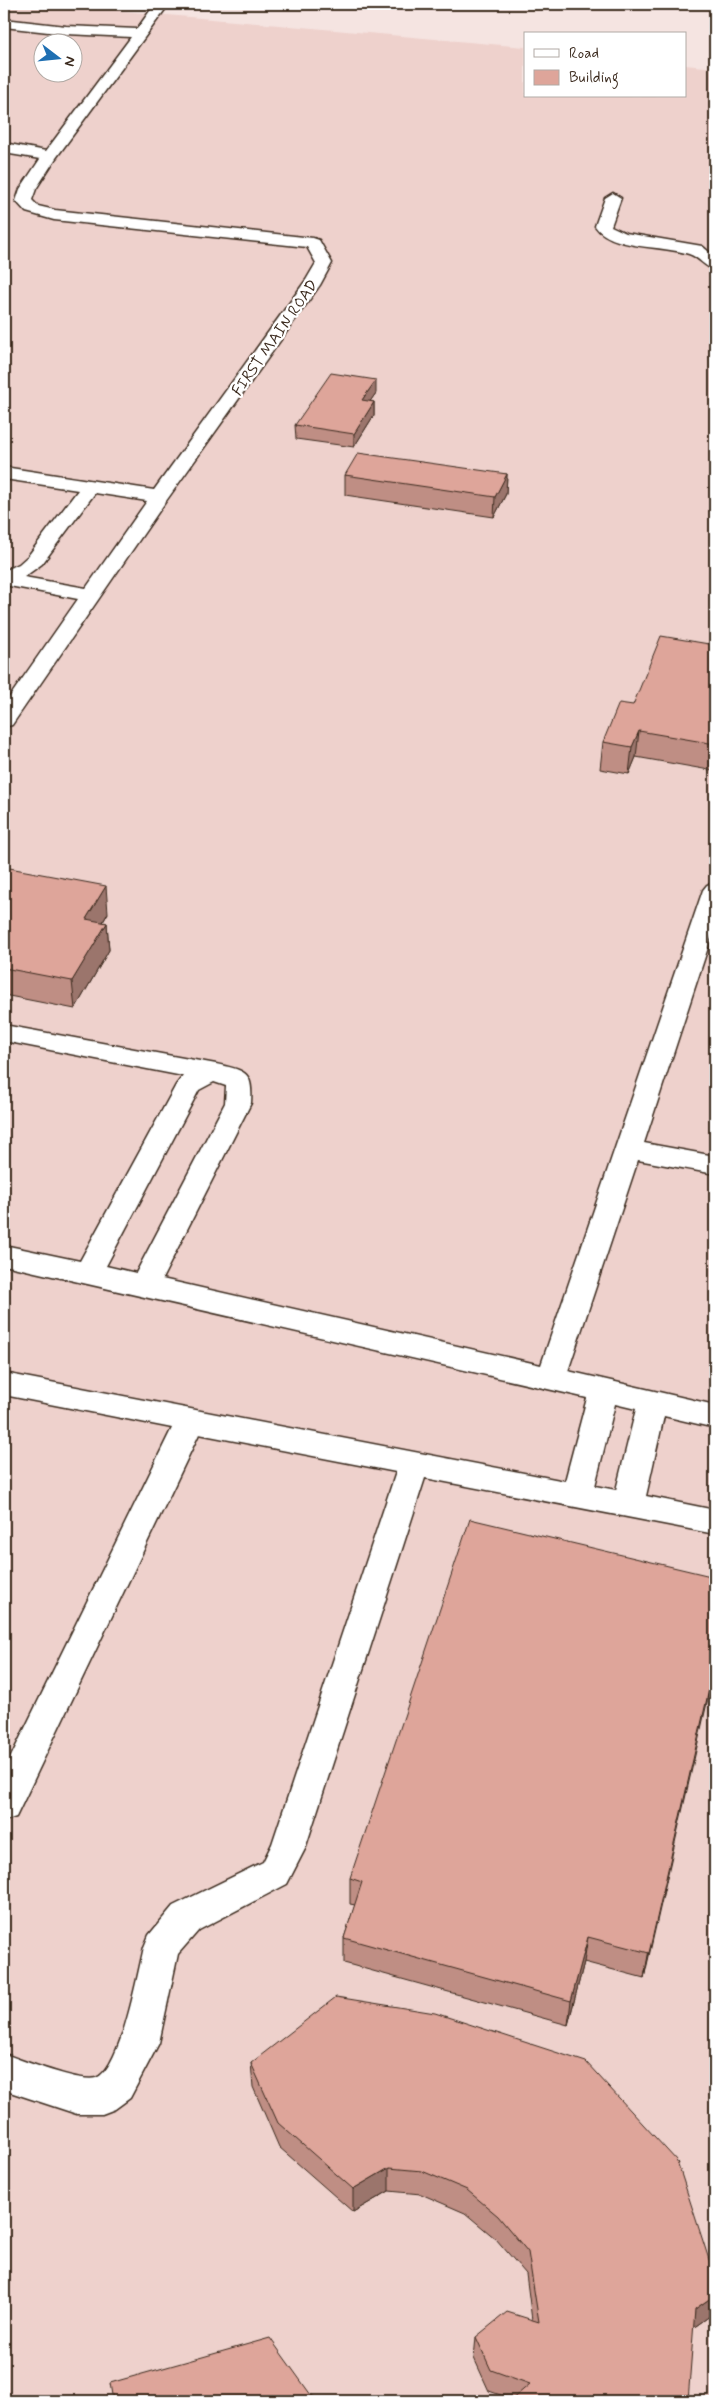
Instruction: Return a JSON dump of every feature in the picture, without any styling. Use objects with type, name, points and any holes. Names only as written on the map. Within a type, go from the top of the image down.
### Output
[{"type":"street","points":[[6,199],[28,189],[50,156],[162,4]]},
{"type":"street","points":[[4,23],[66,30],[140,33]]},
{"type":"street","points":[[4,148],[50,156]]},
{"type":"street","name":"FIRST MAIN ROAD","points":[[4,720],[159,497],[308,289],[324,263],[313,242],[41,212],[32,209],[24,200],[28,189]]},
{"type":"street","points":[[613,198],[604,226],[605,229],[622,237],[696,250],[715,265]]},
{"type":"street","points":[[4,474],[159,497]]},
{"type":"street","points":[[4,579],[26,568],[35,560],[90,486]]},
{"type":"street","points":[[4,579],[91,595]]},
{"type":"street","points":[[551,1379],[715,890]]},
{"type":"street","points":[[4,1033],[232,1076],[239,1083],[238,1102],[144,1285]]},
{"type":"street","points":[[88,1273],[189,1084],[204,1074],[217,1073]]},
{"type":"street","points":[[628,1149],[715,1165]]},
{"type":"street","points":[[4,1256],[144,1285],[603,1392],[715,1416]]},
{"type":"street","points":[[4,1384],[190,1422],[715,1522]]},
{"type":"street","points":[[577,1495],[603,1392]]},
{"type":"street","points":[[628,1505],[652,1403]]},
{"type":"street","points":[[4,1806],[190,1422]]},
{"type":"street","points":[[4,2072],[77,2096],[102,2096],[117,2085],[140,2043],[162,1947],[186,1918],[233,1896],[275,1873],[288,1850],[414,1464]]},
{"type":"shaded area","points":[[4,4],[44,4],[524,47],[524,98],[686,98],[686,65],[715,68],[715,2401],[4,2401]]},
{"type":"building","points":[[331,373],[376,380],[362,400],[374,402],[354,434],[295,425]]},
{"type":"building","points":[[358,453],[507,474],[495,497],[345,475]]},
{"type":"building","points":[[661,636],[715,645],[715,744],[639,731],[632,747],[603,742],[619,703],[633,705]]},
{"type":"building","points":[[4,867],[106,886],[86,919],[107,923],[72,981],[4,968]]},
{"type":"building","points":[[470,1519],[715,1577],[715,1663],[649,1953],[588,1937],[571,2001],[344,1938],[362,1882],[350,1878]]},
{"type":"building","points":[[336,1997],[435,2013],[586,2062],[677,2161],[715,2278],[715,2295],[695,2309],[688,2401],[510,2401],[530,2384],[491,2370],[476,2337],[507,2312],[539,2322],[528,2252],[498,2216],[467,2190],[422,2171],[389,2168],[353,2189],[278,2123],[251,2063]]},
{"type":"building","points":[[270,2338],[311,2395],[322,2401],[113,2401],[110,2383]]}]
